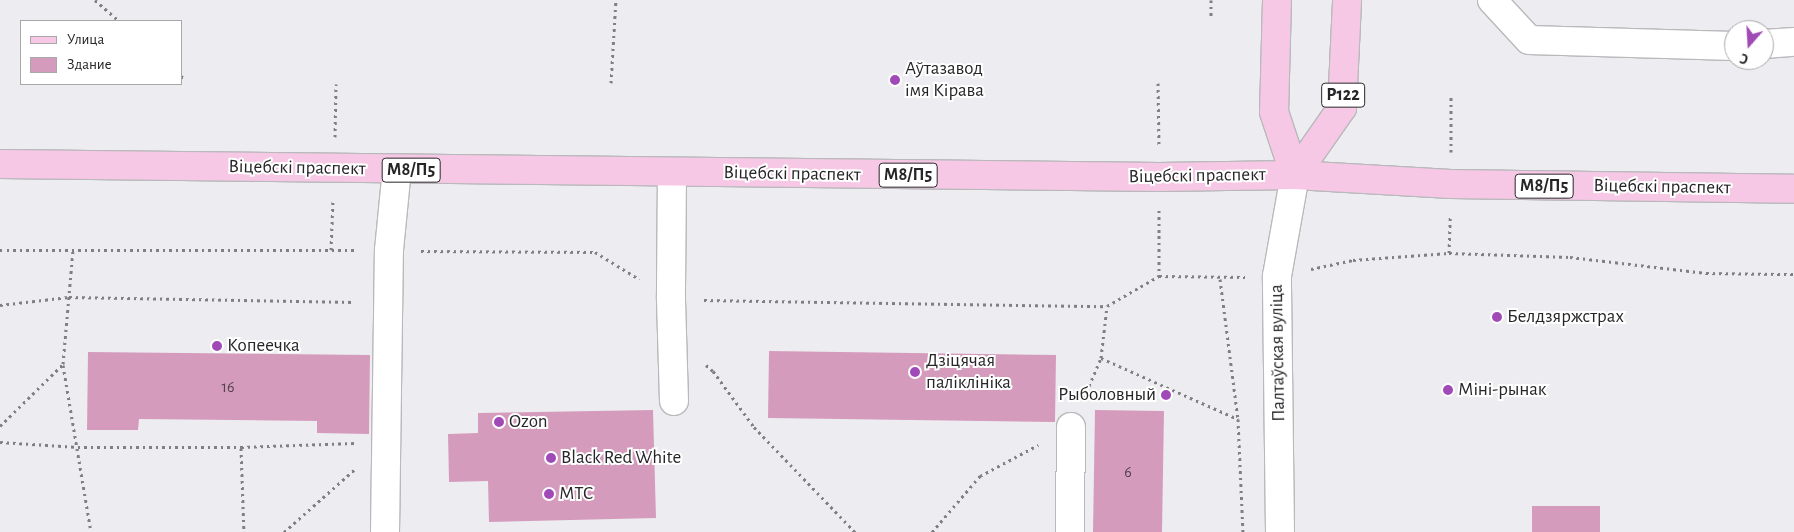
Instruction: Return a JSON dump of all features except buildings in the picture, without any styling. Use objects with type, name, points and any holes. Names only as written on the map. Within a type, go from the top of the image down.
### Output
[{"type":"main road","points":[[1277,0],[1274,112],[1295,175]]},
{"type":"main road","name":"Р122","points":[[1295,175],[1342,108],[1347,0]]},
{"type":"main road","name":"Віцебскі праспект","points":[[0,164],[1159,178],[1295,175],[1451,184],[1794,189]]},
{"type":"street","points":[[1492,0],[1530,40],[1724,46]]},
{"type":"street","points":[[1774,43],[1794,42]]},
{"type":"street","points":[[385,532],[389,250],[397,169]]},
{"type":"street","points":[[672,173],[671,300],[674,402]]},
{"type":"street","name":"Палтаўская вуліца","points":[[1280,532],[1277,276],[1295,175]]},
{"type":"street","points":[[1070,532],[1071,427]]},
{"type":"path","points":[[95,0],[118,20]]},
{"type":"path","points":[[611,83],[616,0]]},
{"type":"path","points":[[1211,0],[1211,18]]},
{"type":"path","points":[[182,77],[186,80]]},
{"type":"path","points":[[0,250],[596,252],[671,300],[1107,306],[1159,276],[1220,279],[1277,276],[1353,260],[1449,253],[1570,257],[1706,273],[1794,274]]},
{"type":"path","points":[[73,250],[63,364],[91,532]]},
{"type":"path","points":[[1220,279],[1238,419],[1243,532]]},
{"type":"path","points":[[0,305],[68,297],[388,303]]},
{"type":"path","points":[[932,532],[980,476],[1071,427],[1101,358],[1107,306]]},
{"type":"path","points":[[672,342],[714,371],[754,427],[855,532]]},
{"type":"path","points":[[1101,358],[1238,419]]},
{"type":"path","points":[[0,426],[63,364]]},
{"type":"path","points":[[0,442],[78,446],[241,448],[386,442]]},
{"type":"path","points":[[284,532],[386,442]]},
{"type":"path","points":[[241,448],[244,532]]},
{"type":"place","name":"Аўтазавод імя Кірава","points":[[895,80]]},
{"type":"place","name":"Белдзяржстрах","points":[[1497,317]]},
{"type":"place","name":"Копеечка","points":[[217,346]]},
{"type":"place","name":"Дзіцячая паліклініка","points":[[915,372]]},
{"type":"place","name":"Міні-рынак","points":[[1448,390]]},
{"type":"place","name":"Рыболовный","points":[[1166,395]]},
{"type":"place","name":"Ozon","points":[[499,422]]},
{"type":"place","name":"Black Red White","points":[[551,458]]},
{"type":"place","name":"МТС","points":[[549,494]]}]
